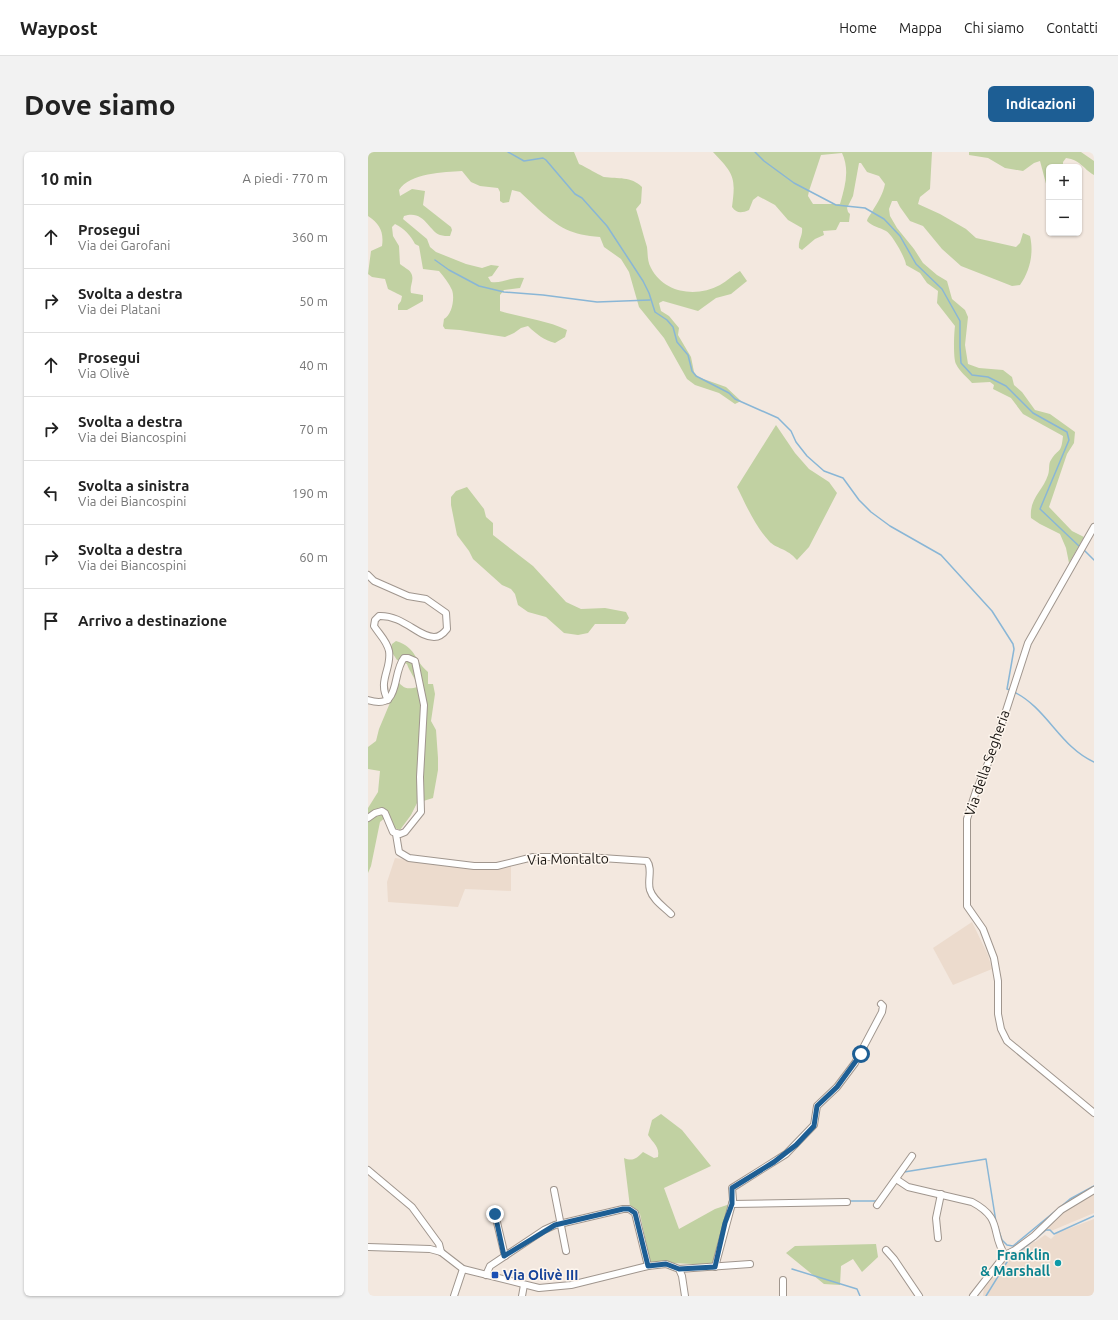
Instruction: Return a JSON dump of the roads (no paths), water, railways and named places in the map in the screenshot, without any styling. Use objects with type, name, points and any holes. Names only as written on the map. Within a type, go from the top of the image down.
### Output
[{"type":"street","name":"Via della Segheria","points":[[1094,527],[1028,643],[992,754],[976,792],[967,819],[966,868],[967,906],[983,929],[994,958],[998,981],[998,1014],[1001,1029],[1007,1041],[1094,1113]]},
{"type":"street","points":[[368,575],[374,581],[408,596],[430,601],[446,613],[447,629],[442,634],[435,637],[426,635],[396,618],[379,616],[375,620],[374,626],[385,640],[389,651],[382,685],[383,693],[388,700]]},
{"type":"street","points":[[368,700],[383,702],[388,700],[395,686],[400,662],[404,658],[415,661],[424,705],[420,777],[422,806],[421,812],[404,832],[396,834]]},
{"type":"street","name":"Via Montalto","points":[[368,818],[375,813],[382,811],[385,813],[393,832],[396,834],[399,852],[409,858],[452,864],[498,866],[534,857],[586,857],[647,861],[650,865],[650,890],[656,900],[671,914]]},
{"type":"street","points":[[715,1267],[725,1223],[732,1204],[732,1188],[786,1154],[814,1126],[817,1106],[837,1087],[861,1054],[882,1012],[883,1006],[881,1004]]},
{"type":"street","points":[[877,1205],[912,1156]]},
{"type":"street","points":[[368,1170],[412,1207],[439,1244],[441,1252]]},
{"type":"street","points":[[896,1179],[908,1187],[972,1202],[988,1213],[995,1223],[1005,1255]]},
{"type":"street","points":[[554,1190],[566,1251]]},
{"type":"street","points":[[973,1296],[1005,1255],[1015,1250],[1034,1236],[1061,1210],[1094,1190]]},
{"type":"street","points":[[938,1238],[936,1218],[942,1194]]},
{"type":"street","points":[[732,1204],[847,1202]]},
{"type":"street","points":[[486,1275],[490,1266],[544,1230],[561,1223],[623,1209],[629,1209],[635,1213],[648,1266]]},
{"type":"street","points":[[495,1214],[504,1256]]},
{"type":"street","points":[[368,1247],[430,1249],[441,1252],[463,1269],[539,1288],[571,1286],[648,1266],[666,1264],[679,1269],[750,1264]]},
{"type":"street","points":[[886,1250],[894,1259],[919,1296]]},
{"type":"street","points":[[454,1296],[463,1269]]},
{"type":"street","points":[[679,1269],[682,1276],[685,1296]]},
{"type":"street","points":[[783,1280],[783,1296]]},
{"type":"street","points":[[522,1296],[524,1285]]},
{"type":"waterway","points":[[508,152],[524,161],[543,158],[546,160],[575,194],[582,198],[607,226],[643,281],[649,293],[655,312],[667,320],[673,327],[677,342],[688,355],[692,371],[696,376],[729,393],[735,399],[778,418],[791,431],[796,442],[807,456],[824,471],[843,478],[859,500],[871,512],[890,526],[941,555],[992,611],[1013,644],[1014,649],[1007,689],[1010,690]]},
{"type":"waterway","points":[[755,152],[764,161],[794,183],[836,205],[865,208],[884,219],[900,236],[916,264],[942,289],[960,321],[961,363],[972,375],[988,377],[1006,386],[1033,413],[1067,432],[1069,440],[1040,509],[1080,547]]},
{"type":"waterway","points":[[435,260],[449,270],[479,286],[504,292],[597,302],[650,300]]},
{"type":"waterway","points":[[1083,549],[1094,560]]},
{"type":"waterway","points":[[1014,692],[1026,699],[1036,708],[1072,747],[1094,762]]},
{"type":"waterway","points":[[904,1172],[986,1159],[996,1222],[1002,1240],[1007,1245],[1013,1246],[1070,1199],[1094,1186]]},
{"type":"waterway","points":[[849,1201],[877,1201]]},
{"type":"waterway","points":[[1012,1258],[1046,1230],[1050,1230],[1054,1234],[1094,1216]]},
{"type":"waterway","points":[[986,1296],[1007,1262]]},
{"type":"waterway","points":[[792,1269],[857,1289],[860,1296]]},
{"type":"place","name":"Franklin & Marshall","points":[[1058,1263]]},
{"type":"place","name":"Via Olivè III","points":[[495,1275]]}]
